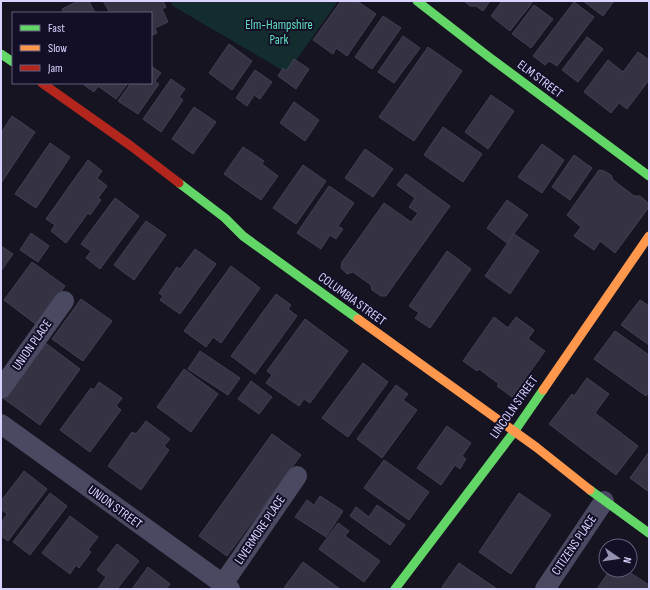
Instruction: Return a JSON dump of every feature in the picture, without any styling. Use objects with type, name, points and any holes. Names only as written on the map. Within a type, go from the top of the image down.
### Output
[{"type":"main road","name":"ELM STREET","points":[[417,1],[489,57],[649,176]]},
{"type":"main road","points":[[1,54],[12,61]]},
{"type":"main road","name":"COLUMBIA STREET","points":[[43,84],[132,146],[225,218],[243,236],[514,432],[649,534]]},
{"type":"main road","name":"LINCOLN STREET","points":[[395,589],[514,432],[649,236]]},
{"type":"street","name":"UNION PLACE","points":[[1,389],[64,301]]},
{"type":"street","name":"UNION STREET","points":[[1,424],[226,587]]},
{"type":"street","name":"LIVERMORE PLACE","points":[[226,587],[297,476]]},
{"type":"street","name":"CITIZENS PLACE","points":[[545,589],[604,501]]},
{"type":"green space","name":"Elm-Hampshire Park","points":[[170,1],[338,1],[287,73],[173,6]]},
{"type":"building","points":[[78,1],[89,1],[94,12],[64,12],[62,9]]},
{"type":"building","points":[[103,1],[163,1],[166,7],[162,9],[168,22],[155,28],[157,33],[152,36],[152,12],[109,12]]},
{"type":"building","points":[[341,1],[357,1],[376,14],[347,56],[336,48],[333,54],[313,40]]},
{"type":"building","points":[[464,1],[490,1],[483,11],[476,6],[470,6]]},
{"type":"building","points":[[502,1],[530,1],[532,3],[510,31],[491,16]]},
{"type":"building","points":[[583,1],[614,1],[603,16]]},
{"type":"building","points":[[574,2],[594,17],[557,66],[549,61],[545,65],[533,56]]},
{"type":"building","points":[[534,5],[553,19],[531,48],[512,34]]},
{"type":"building","points":[[383,16],[401,28],[372,69],[355,57]]},
{"type":"building","points":[[403,36],[420,48],[394,83],[378,72]]},
{"type":"building","points":[[587,37],[603,49],[578,82],[562,70]]},
{"type":"building","points":[[229,44],[252,61],[232,90],[209,73]]},
{"type":"building","points":[[428,47],[462,71],[414,141],[379,117]]},
{"type":"building","points":[[638,52],[649,60],[649,80],[627,109],[619,103],[611,113],[584,92],[608,60],[623,72]]},
{"type":"building","points":[[294,59],[309,69],[296,89],[278,76],[283,68],[286,71]]},
{"type":"building","points":[[152,67],[161,73],[155,81],[159,84],[138,114],[118,101],[130,84],[152,84]]},
{"type":"building","points":[[255,70],[272,82],[260,99],[254,95],[247,106],[236,98]]},
{"type":"building","points":[[171,79],[185,89],[179,97],[183,100],[161,132],[143,119]]},
{"type":"building","points":[[127,84],[116,99],[98,86],[94,92],[84,85]]},
{"type":"building","points":[[491,95],[514,111],[488,149],[465,132]]},
{"type":"building","points":[[294,102],[319,120],[305,141],[280,123]]},
{"type":"building","points":[[194,107],[216,122],[193,154],[172,139]]},
{"type":"building","points":[[12,116],[35,132],[1,183],[1,133]]},
{"type":"building","points":[[443,127],[482,154],[463,182],[424,155]]},
{"type":"building","points":[[50,143],[70,157],[36,208],[15,194]]},
{"type":"building","points":[[542,144],[564,160],[542,193],[518,177]]},
{"type":"building","points":[[243,147],[264,161],[262,164],[278,176],[261,200],[224,174]]},
{"type":"building","points":[[365,149],[393,169],[373,197],[345,178]]},
{"type":"building","points":[[574,155],[592,168],[570,200],[552,187]]},
{"type":"building","points":[[88,160],[102,171],[97,178],[107,186],[98,198],[101,200],[90,215],[88,213],[66,243],[51,231],[55,225],[46,219]]},
{"type":"building","points":[[303,165],[326,181],[296,224],[273,208]]},
{"type":"building","points":[[599,170],[611,175],[613,180],[634,196],[640,196],[647,202],[649,207],[615,253],[600,241],[594,250],[574,236],[581,227],[567,215]]},
{"type":"building","points":[[406,174],[450,206],[386,296],[381,296],[372,290],[371,285],[353,272],[347,274],[341,268],[342,262],[384,203],[411,222],[418,213],[409,207],[415,198],[397,185]]},
{"type":"building","points":[[329,186],[354,203],[338,226],[343,229],[336,239],[330,235],[321,249],[297,233]]},
{"type":"building","points":[[115,198],[139,216],[100,269],[86,258],[91,251],[81,244]]},
{"type":"building","points":[[507,200],[528,215],[507,243],[487,228]]},
{"type":"building","points":[[146,221],[166,235],[134,280],[114,265]]},
{"type":"building","points":[[31,233],[49,246],[38,262],[20,250]]},
{"type":"building","points":[[514,234],[539,251],[510,294],[485,276]]},
{"type":"building","points":[[1,246],[13,254],[1,271]]},
{"type":"building","points":[[195,249],[216,264],[180,314],[160,300],[163,296],[159,293],[177,267],[180,269]]},
{"type":"building","points":[[447,251],[471,269],[430,328],[415,318],[419,313],[409,306]]},
{"type":"building","points":[[32,262],[65,286],[37,325],[4,300]]},
{"type":"building","points":[[231,266],[260,288],[221,343],[213,337],[206,347],[184,331]]},
{"type":"building","points":[[276,294],[291,305],[288,309],[297,316],[255,374],[231,356]]},
{"type":"building","points":[[81,299],[112,321],[83,361],[52,339]]},
{"type":"building","points":[[640,300],[649,306],[649,345],[621,325]]},
{"type":"building","points":[[494,317],[508,328],[516,317],[534,330],[528,339],[545,351],[512,397],[497,386],[499,384],[479,369],[477,371],[463,361]]},
{"type":"building","points":[[305,319],[348,351],[310,403],[304,399],[299,406],[266,383],[272,375],[267,371]]},
{"type":"building","points":[[615,331],[649,355],[649,392],[646,396],[594,359]]},
{"type":"building","points":[[44,342],[80,369],[40,425],[3,398]]},
{"type":"building","points":[[200,351],[240,378],[228,395],[188,369]]},
{"type":"building","points":[[363,363],[388,382],[348,437],[322,418]]},
{"type":"building","points":[[184,369],[218,394],[191,432],[157,407]]},
{"type":"building","points":[[587,378],[609,394],[595,413],[638,446],[616,475],[549,424],[572,394],[574,396]]},
{"type":"building","points":[[251,381],[272,397],[259,414],[238,399]]},
{"type":"building","points":[[99,382],[122,398],[116,406],[121,410],[90,452],[60,430],[91,388],[94,390]]},
{"type":"building","points":[[396,385],[408,394],[403,400],[417,410],[382,458],[357,439]]},
{"type":"building","points":[[146,421],[170,439],[164,446],[169,450],[141,490],[108,466],[132,432],[136,434]]},
{"type":"building","points":[[447,426],[471,443],[462,456],[466,459],[460,469],[455,465],[441,485],[417,468]]},
{"type":"building","points":[[272,434],[301,455],[227,556],[199,536]]},
{"type":"building","points":[[649,452],[649,492],[630,478]]},
{"type":"building","points":[[384,460],[429,492],[409,520],[364,488]]},
{"type":"building","points":[[24,471],[47,489],[8,541],[1,536],[1,523],[7,514],[1,509],[1,501]]},
{"type":"building","points":[[50,493],[67,506],[30,555],[13,542]]},
{"type":"building","points":[[519,493],[551,515],[511,574],[479,552]]},
{"type":"building","points":[[320,496],[343,511],[326,537],[295,517],[307,500],[314,505]]},
{"type":"building","points":[[377,505],[405,525],[390,545],[350,516],[356,507],[369,517]]},
{"type":"building","points":[[70,516],[98,537],[88,550],[91,552],[79,568],[76,565],[70,574],[42,553]]},
{"type":"building","points":[[338,523],[349,531],[345,536],[380,561],[364,582],[319,549]]},
{"type":"building","points":[[117,544],[139,561],[117,589],[98,589],[106,577],[97,570]]},
{"type":"building","points":[[303,562],[340,589],[284,588]]},
{"type":"building","points":[[459,563],[497,589],[445,589],[442,587]]},
{"type":"building","points":[[148,567],[170,584],[166,589],[132,589]]},
{"type":"building","points":[[605,578],[638,578],[649,585],[646,589],[597,589]]},
{"type":"traffic: fast","points":[[417,1],[489,57],[649,176]]},
{"type":"traffic: fast","points":[[1,54],[12,61]]},
{"type":"traffic: fast","points":[[179,183],[225,218],[243,236],[358,319]]},
{"type":"traffic: fast","points":[[395,589],[514,432],[543,390]]},
{"type":"traffic: fast","points":[[590,490],[649,533]]},
{"type":"traffic: slow","points":[[543,390],[649,236]]},
{"type":"traffic: slow","points":[[358,319],[536,447],[590,490]]},
{"type":"traffic: jam","points":[[43,84],[131,146],[179,183]]}]
